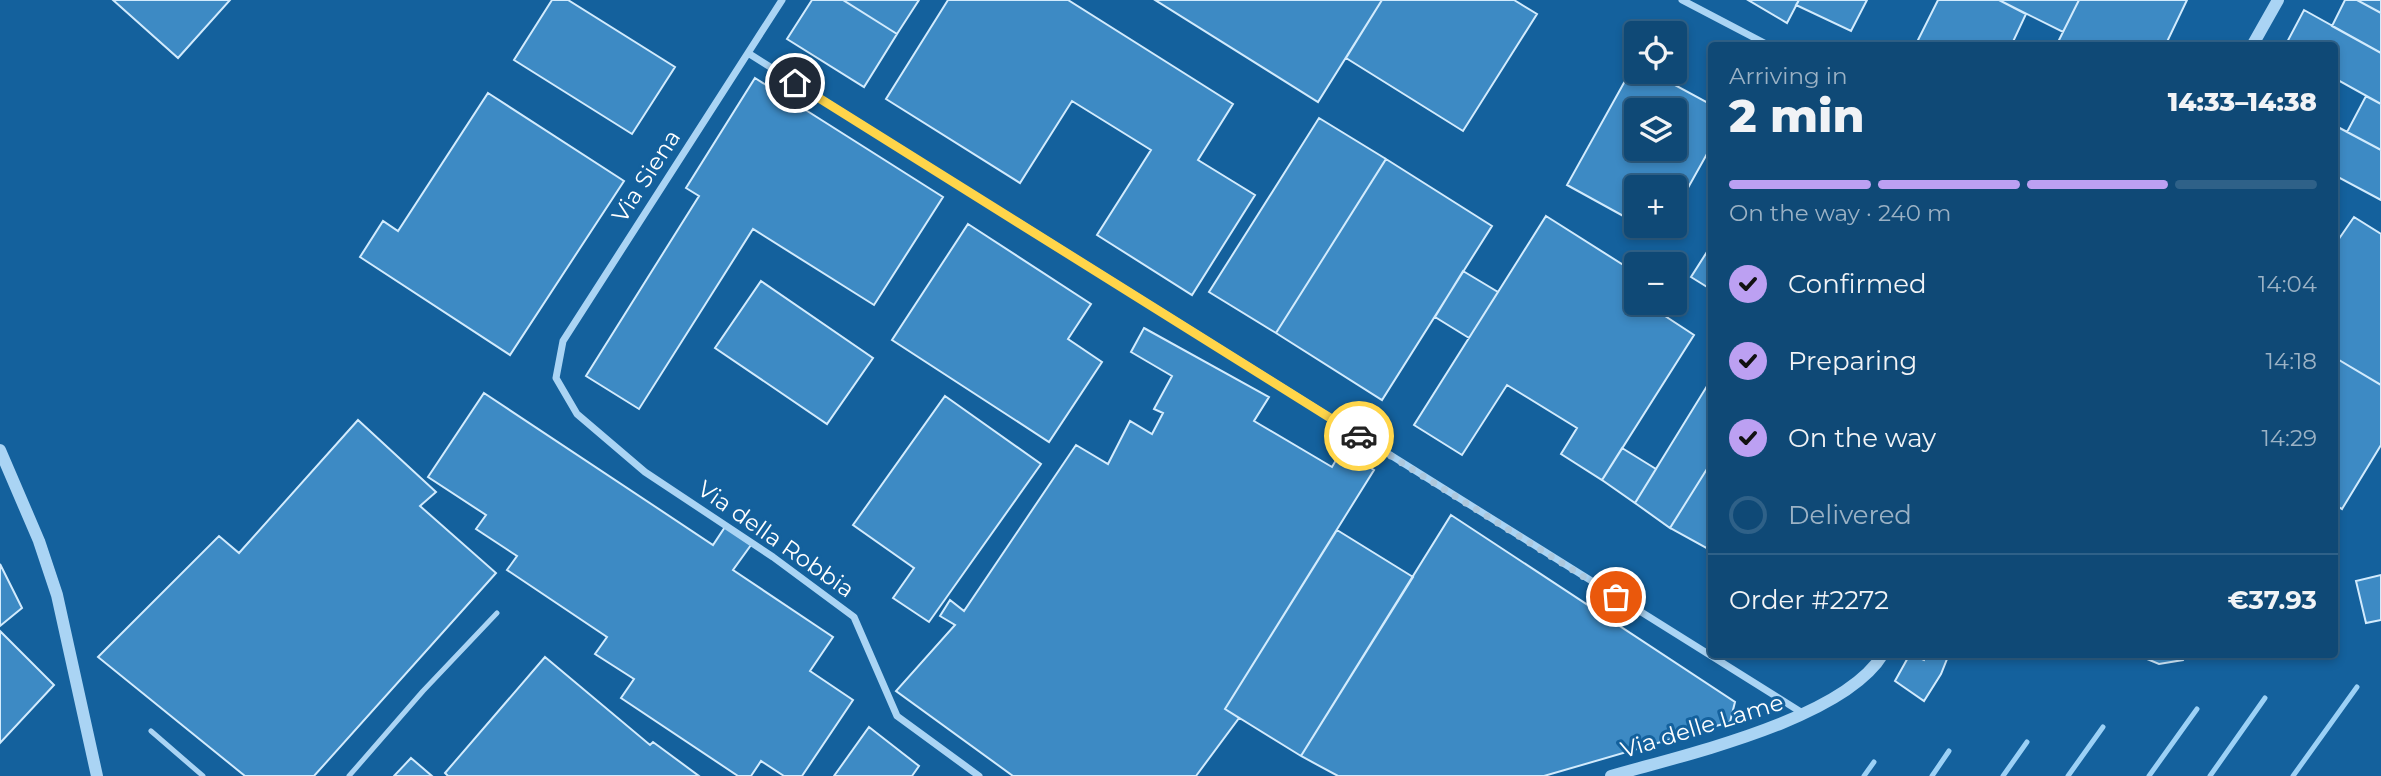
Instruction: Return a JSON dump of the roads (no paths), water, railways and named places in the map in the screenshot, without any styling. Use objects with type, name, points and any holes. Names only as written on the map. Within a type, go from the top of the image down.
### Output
[{"type":"street","name":"Via Siena","points":[[556,378],[564,341],[782,0]]},
{"type":"street","points":[[1682,0],[1762,42]]},
{"type":"street","points":[[2254,42],[2278,0]]},
{"type":"street","points":[[748,53],[1708,654]]},
{"type":"street","name":"Via della Robbia","points":[[556,378],[577,414],[645,472],[773,557],[854,617],[897,716],[979,776]]},
{"type":"street","points":[[0,450],[39,541],[57,595],[97,776]]},
{"type":"street","points":[[1714,658],[1805,715]]},
{"type":"street","name":"Via delle Lame","points":[[1611,776],[1805,715],[1861,679],[1880,658]]},
{"type":"lane","points":[[348,776],[497,613]]},
{"type":"lane","points":[[151,732],[203,776]]},
{"type":"waterway","points":[[2293,776],[2357,687]]},
{"type":"waterway","points":[[2210,776],[2265,698]]},
{"type":"waterway","points":[[2149,776],[2197,709]]},
{"type":"waterway","points":[[2068,776],[2103,727]]},
{"type":"waterway","points":[[2003,776],[2027,742]]},
{"type":"waterway","points":[[1932,776],[1949,751]]},
{"type":"waterway","points":[[1864,776],[1874,762]]}]
